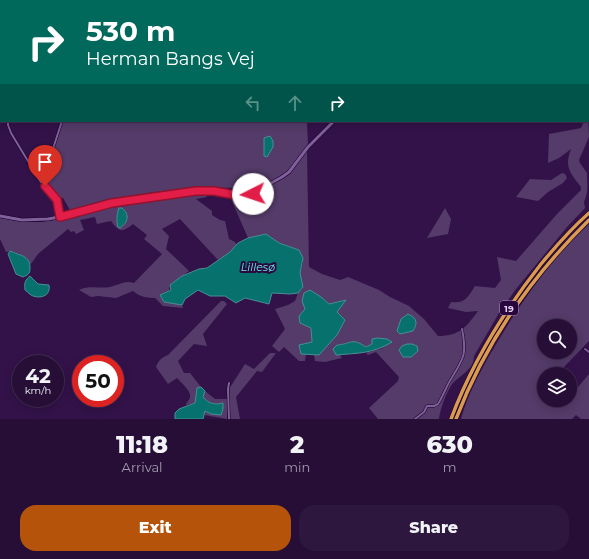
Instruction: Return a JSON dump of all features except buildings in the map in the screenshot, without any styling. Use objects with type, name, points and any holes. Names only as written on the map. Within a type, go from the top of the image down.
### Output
[{"type":"highway","name":"19","points":[[451,419],[472,372],[500,321],[526,284],[555,248],[589,213]]},
{"type":"highway","name":"19","points":[[456,419],[479,367],[509,316],[530,286],[558,251],[589,220]]},
{"type":"main road","points":[[0,216],[22,220],[60,217],[112,203],[196,191],[214,191],[235,195],[253,194],[289,172],[308,147],[333,122]]},
{"type":"street","points":[[5,122],[40,181],[57,200],[60,217]]},
{"type":"street","points":[[40,181],[46,170],[62,122]]},
{"type":"street","points":[[415,419],[424,412],[427,406],[434,406],[438,404],[451,378],[459,367],[465,352],[462,329]]},
{"type":"street","points":[[585,349],[589,352]]},
{"type":"street","points":[[228,419],[229,383]]},
{"type":"shaded area","points":[[63,122],[307,122],[308,145],[287,172],[281,177],[253,192],[235,194],[234,188],[203,187],[108,199],[70,210],[63,198],[52,196],[40,182],[46,172]]},
{"type":"shaded area","points":[[584,122],[588,122],[589,137],[579,160],[587,173],[587,191],[584,202],[585,208],[567,227],[516,289],[499,313],[474,356],[472,365],[453,383],[448,390],[439,419],[378,419],[369,408],[398,381],[399,377],[376,352],[368,355],[366,353],[383,348],[372,344],[365,347],[361,344],[351,342],[337,345],[336,355],[340,355],[342,358],[325,362],[315,361],[314,355],[319,355],[337,335],[345,320],[336,312],[345,300],[329,304],[321,297],[305,309],[300,323],[311,328],[312,342],[301,354],[306,354],[305,361],[299,361],[284,347],[279,352],[272,346],[285,329],[275,309],[295,301],[298,293],[303,288],[300,273],[303,262],[299,250],[279,243],[266,234],[248,238],[230,197],[253,195],[282,179],[290,174],[307,151],[309,267],[322,274],[340,280],[348,277],[379,290],[409,306],[424,319],[438,336],[446,336],[462,330],[478,311],[466,312],[448,308],[451,302],[460,302],[466,299],[475,286],[495,288],[501,280],[497,257],[516,261],[557,214],[581,190],[581,187],[569,170],[568,161],[571,149],[559,158],[548,163],[549,134],[581,128]]},
{"type":"shaded area","points":[[562,173],[565,174],[567,178],[563,183],[548,192],[538,201],[516,197],[530,179],[551,180]]},
{"type":"shaded area","points":[[194,193],[205,193],[207,197],[196,199],[212,211],[212,215],[225,221],[229,239],[237,245],[218,260],[180,219],[162,229],[169,236],[166,249],[189,271],[170,285],[169,290],[160,295],[164,302],[182,305],[183,308],[163,306],[155,298],[144,297],[133,291],[116,298],[98,296],[91,297],[79,290],[87,288],[110,287],[125,282],[134,283],[162,254],[144,239],[147,235],[133,224],[126,229],[121,230],[111,221],[97,224],[95,217],[80,220],[84,230],[76,234],[74,231],[71,232],[68,229],[38,254],[31,264],[20,254],[6,252],[0,239],[0,218],[25,222],[42,222],[65,218],[116,205]]},
{"type":"shaded area","points":[[445,208],[451,219],[448,234],[427,238]]},
{"type":"shaded area","points":[[589,224],[589,341],[577,353],[577,319],[537,319],[537,359],[572,359],[564,367],[537,367],[537,407],[577,407],[577,386],[578,387],[589,374],[589,419],[581,419],[576,415],[572,419],[461,419],[476,380],[488,358],[521,304],[560,254]]},
{"type":"shaded area","points":[[221,301],[224,301],[227,304],[203,334],[207,346],[194,344],[178,361],[184,373],[190,373],[201,387],[197,388],[195,403],[186,405],[190,397],[187,389],[177,378],[168,384],[156,367],[160,360],[168,355]]},
{"type":"shaded area","points":[[270,353],[276,353],[262,372],[257,371],[236,397],[240,419],[230,419],[229,389],[245,364],[254,369]]},
{"type":"shaded area","points":[[205,391],[215,399],[227,399],[227,419],[204,415],[205,411],[211,414],[223,403],[214,404],[207,401],[203,397]]},
{"type":"water","points":[[270,136],[273,141],[273,147],[267,157],[264,156],[264,138]]},
{"type":"water","points":[[119,208],[125,210],[127,216],[125,224],[120,228],[118,227],[117,222]]},
{"type":"water","name":"Lillesø","points":[[266,234],[279,243],[299,250],[303,258],[300,273],[303,287],[298,293],[272,293],[269,304],[245,298],[236,303],[225,296],[210,296],[198,290],[185,299],[182,305],[164,302],[160,295],[171,290],[170,285],[182,276],[199,269],[207,268],[230,252],[238,243],[248,238]]},
{"type":"water","points":[[10,251],[24,256],[29,261],[30,270],[27,275],[23,277],[16,274],[8,254]]},
{"type":"water","points":[[30,276],[38,284],[49,285],[49,291],[47,294],[36,297],[32,296],[25,290],[25,282]]},
{"type":"water","points":[[310,290],[329,304],[346,300],[337,312],[345,320],[337,335],[319,355],[301,354],[299,345],[312,342],[311,328],[300,323],[299,316],[305,309],[302,301],[304,293]]},
{"type":"water","points":[[408,314],[416,321],[415,328],[413,331],[400,334],[397,331],[401,319]]},
{"type":"water","points":[[372,339],[387,339],[392,342],[378,349],[358,353],[336,355],[333,349],[337,345],[352,342],[357,342],[366,347],[372,344]]},
{"type":"water","points":[[407,344],[417,346],[418,351],[411,357],[403,357],[399,350],[402,346]]},
{"type":"water","points":[[201,387],[205,391],[203,397],[210,403],[223,403],[221,415],[211,414],[205,411],[203,419],[175,419],[175,413],[179,409],[195,403],[197,388]]},
{"type":"route","points":[[45,186],[57,200],[60,217],[112,203],[196,191],[205,190],[235,195],[253,194]]}]
